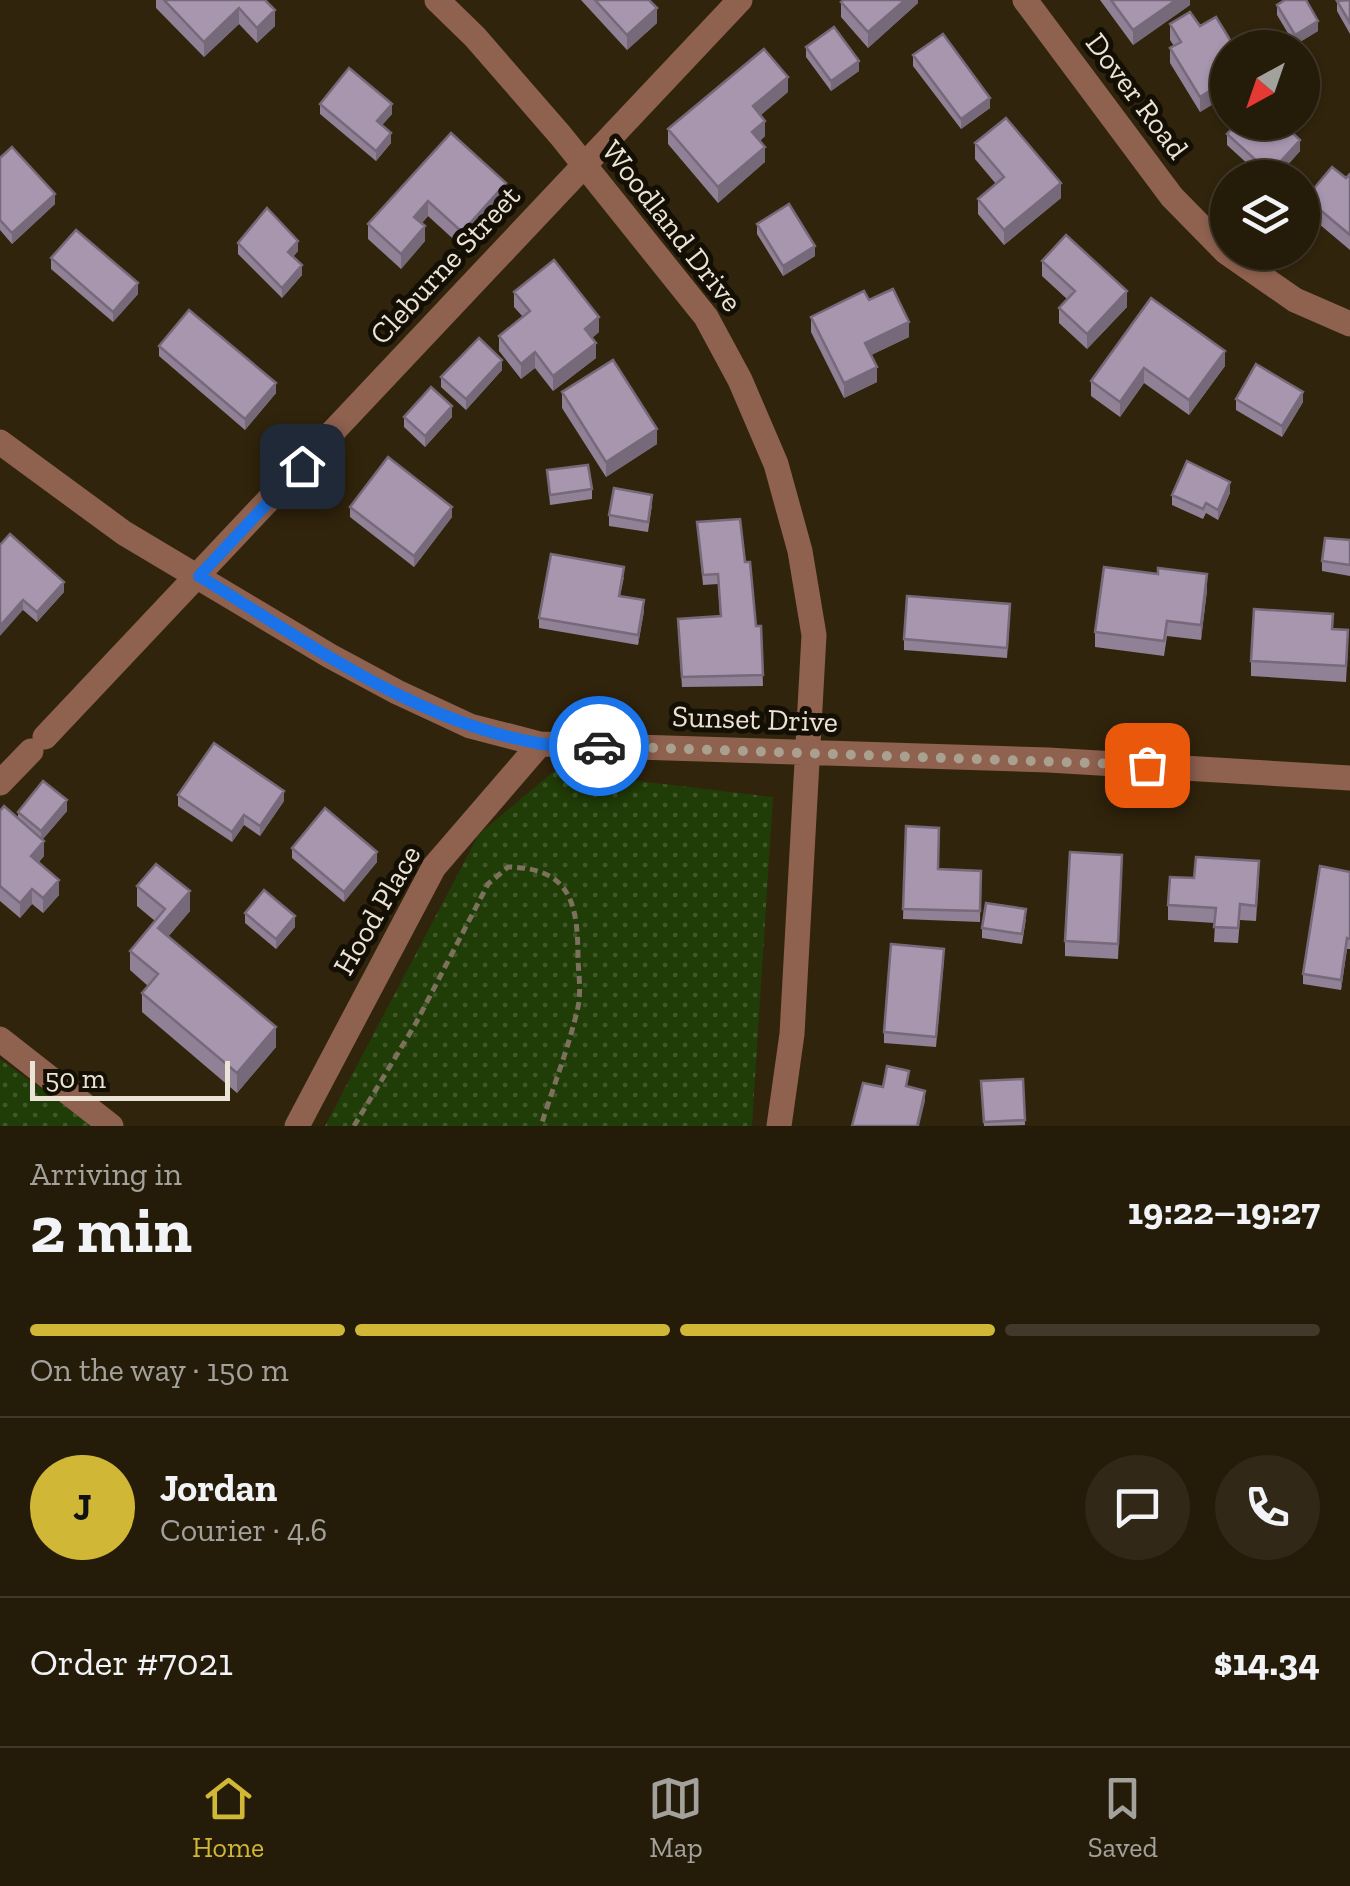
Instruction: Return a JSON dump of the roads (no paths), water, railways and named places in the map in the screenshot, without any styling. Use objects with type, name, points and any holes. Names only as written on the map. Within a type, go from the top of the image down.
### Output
[{"type":"street","name":"Woodland Drive","points":[[437,0],[475,36],[584,164],[706,317],[740,380],[776,464],[800,550],[814,634],[792,1034],[779,1126]]},
{"type":"street","name":"Cleburne Street","points":[[0,783],[740,0]]},
{"type":"street","name":"Dover Road","points":[[1025,0],[1172,197],[1226,252],[1295,300],[1350,324]]},
{"type":"street","name":"Sunset Drive","points":[[0,442],[124,533],[397,692],[470,726],[540,744],[1180,766],[1350,778]]},
{"type":"street","name":"Hood Place","points":[[297,1126],[434,868],[540,744]]},
{"type":"street","points":[[0,1039],[110,1126]]}]
